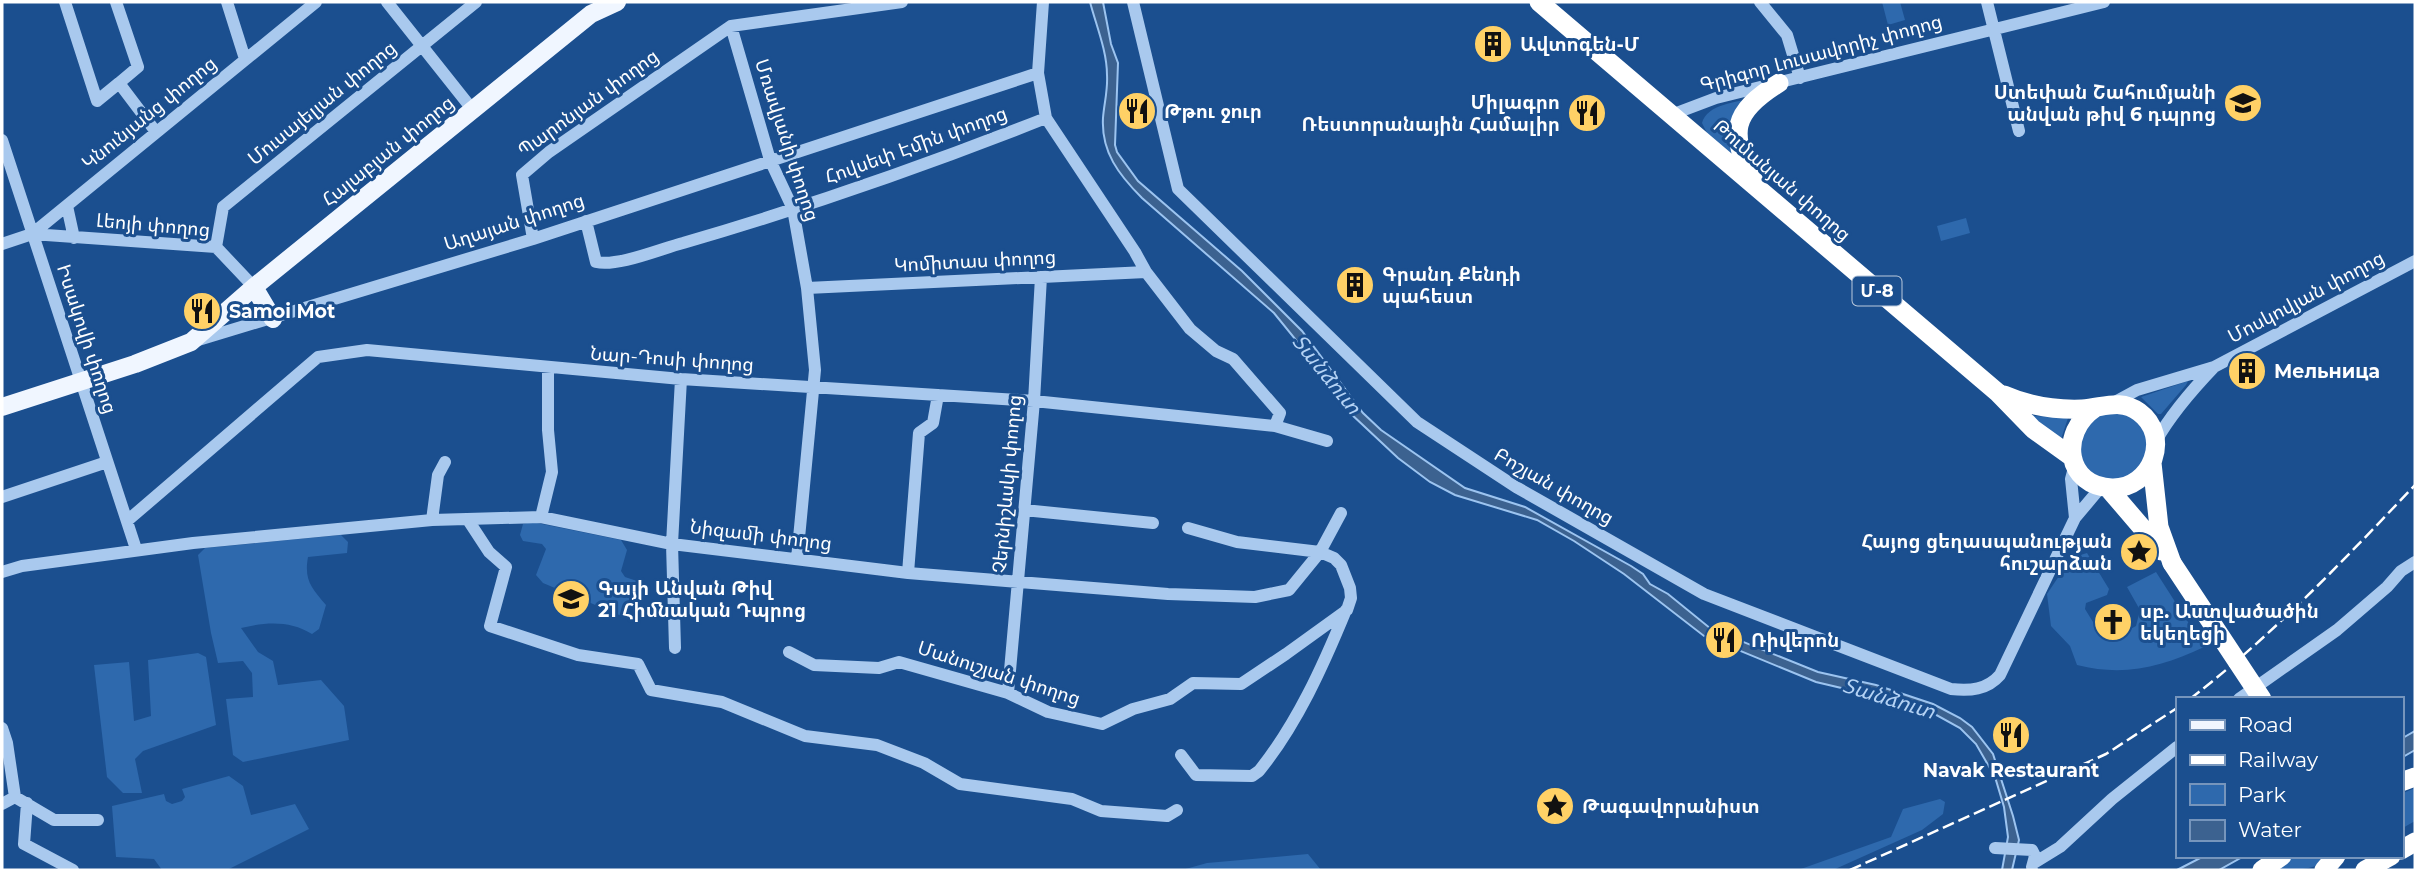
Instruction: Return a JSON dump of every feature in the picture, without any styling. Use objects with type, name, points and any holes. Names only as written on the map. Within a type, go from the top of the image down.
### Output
[{"type":"highway","name":"Թումանյան փողոց","points":[[1539,2],[1997,392]]},
{"type":"highway","points":[[1758,189],[1740,152],[1738,131],[1749,106],[1779,83]]},
{"type":"highway","name":"Մ-8","points":[[1997,392],[2023,404],[2043,408],[2104,406]]},
{"type":"highway","name":"Մ-8","points":[[1997,392],[2034,429],[2074,461]]},
{"type":"highway","points":[[2172,563],[2159,527],[2152,463],[2155,441],[2150,424],[2138,411],[2130,407],[2104,406],[2086,414],[2076,426],[2071,441],[2074,461],[2087,479],[2105,487],[2172,563],[2261,697]]},
{"type":"highway","points":[[2105,487],[2129,485],[2138,480],[2152,463]]},
{"type":"highway","points":[[2262,870],[2279,858]]},
{"type":"main road","name":"Հալաբյան փողոց","points":[[191,342],[254,287],[472,109],[591,15],[617,2]]},
{"type":"main road","points":[[254,287],[273,319]]},
{"type":"main road","name":"Աղայան փողոց","points":[[2,407],[135,364],[191,342]]},
{"type":"street","points":[[65,2],[97,101],[138,67],[116,2]]},
{"type":"street","points":[[227,2],[246,59]]},
{"type":"street","name":"Կնունյանց փողոց","points":[[2,244],[33,234],[316,2]]},
{"type":"street","points":[[387,2],[472,109]]},
{"type":"street","name":"Մուսայելյան փողոց","points":[[216,247],[223,207],[476,2]]},
{"type":"street","points":[[731,26],[902,2]]},
{"type":"street","points":[[1043,2],[1038,73],[1046,118],[1146,272],[1190,329],[1216,351],[1233,359],[1280,413],[1275,426],[1326,441]]},
{"type":"street","name":"Բոշյան փողոց","points":[[1133,2],[1178,190],[1417,422],[1516,487],[1704,594],[1951,688],[1974,690],[1994,682],[2000,675],[2075,518],[2105,487]]},
{"type":"street","points":[[1760,2],[1787,35],[1800,78]]},
{"type":"street","points":[[1987,2],[2019,131]]},
{"type":"street","name":"Գրիգոր Լուսավորիչ փողոց","points":[[1671,115],[1716,98],[2104,2]]},
{"type":"street","name":"Մռավյանի փողոց","points":[[731,26],[770,160],[793,209],[807,288],[816,370],[797,559]]},
{"type":"street","name":"Պարոնյան փողոց","points":[[533,239],[522,175],[549,152],[731,26]]},
{"type":"street","name":"Աղայան փողոց","points":[[191,342],[533,239],[1038,73]]},
{"type":"street","points":[[119,83],[156,132]]},
{"type":"street","name":"Հովսեփ Էմին փողոց","points":[[586,221],[596,262],[603,264],[694,240],[924,166],[1046,118]]},
{"type":"street","name":"Իսակովի փողոց","points":[[2,140],[136,549]]},
{"type":"street","points":[[67,206],[74,238]]},
{"type":"street","name":"Լեոյի փողոց","points":[[33,234],[216,247],[254,287]]},
{"type":"street","name":"Մոսկովյան փողոց","points":[[2104,406],[2137,390],[2214,367],[2415,261]]},
{"type":"street","name":"Կոմիտաս փողոց","points":[[807,288],[1146,272]]},
{"type":"street","name":"Չերնիշևսկի փողոց","points":[[1008,693],[1034,401],[1041,277]]},
{"type":"street","name":"Նար-Դոսի փողոց","points":[[127,521],[318,358],[367,350],[548,369],[1034,401],[1275,426]]},
{"type":"street","name":"Մոսկովյան փողոց","points":[[2155,441],[2164,426],[2214,367]]},
{"type":"street","points":[[541,516],[552,472],[548,430],[548,369]]},
{"type":"street","points":[[675,648],[673,544],[681,379]]},
{"type":"street","points":[[908,573],[919,433],[933,423],[938,395]]},
{"type":"street","points":[[432,520],[438,475],[445,461]]},
{"type":"street","points":[[2074,461],[2071,479],[2075,518]]},
{"type":"street","points":[[2,497],[107,462]]},
{"type":"street","points":[[1024,510],[1153,523]]},
{"type":"street","name":"Նիզամի փողոց","points":[[2,572],[22,566],[136,549],[432,520],[541,516],[673,544],[908,573],[1168,594],[1255,597],[1289,590],[1320,552],[1341,513]]},
{"type":"street","points":[[468,520],[489,552],[506,567],[490,626],[578,655],[638,664],[652,690],[722,702],[805,736],[877,745],[923,763],[960,783],[1072,799],[1101,811],[1167,816],[1177,810]]},
{"type":"street","points":[[1181,755],[1196,775],[1252,776],[1259,771],[1295,717],[1330,648],[1351,598],[1346,575],[1334,558],[1320,552],[1237,542],[1188,528]]},
{"type":"street","points":[[2242,697],[2337,630],[2415,562]]},
{"type":"street","name":"Մանուշյան փողոց","points":[[789,652],[814,665],[879,668],[899,662],[1008,693],[1048,712],[1102,724],[1133,709],[1170,699],[1192,683],[1241,684],[1346,610]]},
{"type":"street","points":[[2,728],[5,751],[21,800],[24,844],[73,870]]},
{"type":"street","points":[[2032,867],[2060,847],[2112,799],[2176,748]]},
{"type":"street","points":[[2,804],[21,800],[54,820],[97,820]]},
{"type":"street","points":[[1995,848],[2032,850],[2035,856],[2032,867]]},
{"type":"green space","points":[[1882,2],[1900,2],[1905,20],[1888,25]]},
{"type":"green space","points":[[1754,98],[1741,162],[1708,135],[1702,123],[1716,108]]},
{"type":"green space","points":[[1966,218],[1970,233],[1941,241],[1937,226]]},
{"type":"green space","points":[[2188,381],[2161,414],[2141,397]]},
{"type":"green space","points":[[2021,410],[2035,416],[2068,418],[2060,442]]},
{"type":"green space","points":[[2116,410],[2138,420],[2149,442],[2144,466],[2115,483],[2084,470],[2077,436],[2092,417]]},
{"type":"green space","points":[[532,522],[621,540],[627,550],[621,571],[625,577],[637,581],[635,600],[624,617],[543,583],[536,575],[546,549],[542,544],[523,541],[520,535],[523,524]]},
{"type":"green space","points":[[341,535],[348,542],[347,553],[308,557],[307,572],[310,583],[326,605],[319,629],[312,634],[286,624],[259,624],[241,628],[258,652],[273,661],[278,685],[321,680],[344,706],[349,740],[243,762],[233,755],[226,699],[253,697],[252,673],[243,661],[218,663],[198,555],[205,548]]},
{"type":"green space","points":[[2087,553],[2109,589],[2107,595],[2086,603],[2085,609],[2101,635],[2108,641],[2136,626],[2140,610],[2127,587],[2156,572],[2204,647],[2173,660],[2142,668],[2111,670],[2077,665],[2070,646],[2051,626],[2047,594],[2071,558]]},
{"type":"green space","points":[[198,653],[206,657],[216,725],[143,751],[135,759],[142,793],[123,793],[107,777],[94,665],[129,662],[134,721],[151,716],[148,660]]},
{"type":"green space","points":[[229,776],[243,786],[251,815],[295,804],[309,829],[227,870],[162,870],[154,859],[116,857],[112,806],[164,794],[166,801],[172,804],[185,797],[182,789]]},
{"type":"green space","points":[[2415,788],[2415,821],[2403,828],[2403,793]]},
{"type":"green space","points":[[1940,799],[1945,802],[1943,814],[1922,830],[1833,870],[1798,870],[1891,837],[1903,809]]},
{"type":"green space","points":[[1308,854],[1321,870],[1182,870],[1207,863]]},
{"type":"green space","points":[[2287,858],[2329,858],[2311,867],[2271,870]]},
{"type":"water","name":"Տանձուտ","points":[[1090,2],[1103,2],[1111,44],[1118,63],[1117,152],[1138,181],[1242,271],[1302,331],[1363,413],[1381,430],[1465,488],[1525,507],[1631,566],[1643,574],[1650,584],[1668,594],[1711,629],[1818,672],[1876,685],[1933,704],[1960,718],[1972,727],[1993,754],[2019,840],[2012,870],[2002,870],[2008,837],[2004,807],[1995,777],[1976,744],[1960,728],[1922,707],[1816,682],[1704,636],[1624,574],[1537,520],[1455,495],[1430,482],[1398,458],[1349,412],[1274,313],[1142,198],[1119,172],[1105,142],[1103,118],[1107,66]]},
{"type":"water","points":[[2415,731],[2415,750],[2403,757],[2403,738]]},
{"type":"water","points":[[2200,858],[2240,858],[2219,870],[2177,870]]},
{"type":"railway","points":[[2193,697],[2279,623],[2415,485]]},
{"type":"railway","points":[[1850,870],[2106,754],[2176,709]]},
{"type":"place","name":"Ավտոգեն-Մ","points":[[1493,44]]},
{"type":"place","name":"Ստեփան Շահումյանի անվան թիվ 6 դպրոց","points":[[2243,103]]},
{"type":"place","name":"Թթու ջուր","points":[[1137,111]]},
{"type":"place","name":"Միլագրո Ռեստորանային Համալիր","points":[[1587,113]]},
{"type":"place","name":"Գրանդ Քենդի պահեստ","points":[[1355,285]]},
{"type":"place","name":"Samoi Mot","points":[[202,311]]},
{"type":"place","name":"Мельница","points":[[2247,371]]},
{"type":"place","name":"Հայոց ցեղասպանության հուշարձան","points":[[2139,552]]},
{"type":"place","name":"Գայի Անվան Թիվ 21 Հիմնական Դպրոց","points":[[571,599]]},
{"type":"place","name":"սբ. Աստվածածին եկեղեցի","points":[[2113,622]]},
{"type":"place","name":"Ռիվերոն","points":[[1724,640]]},
{"type":"place","name":"Navak Restaurant","points":[[2011,735]]},
{"type":"place","name":"Թագավորանիստ","points":[[1555,806]]}]
